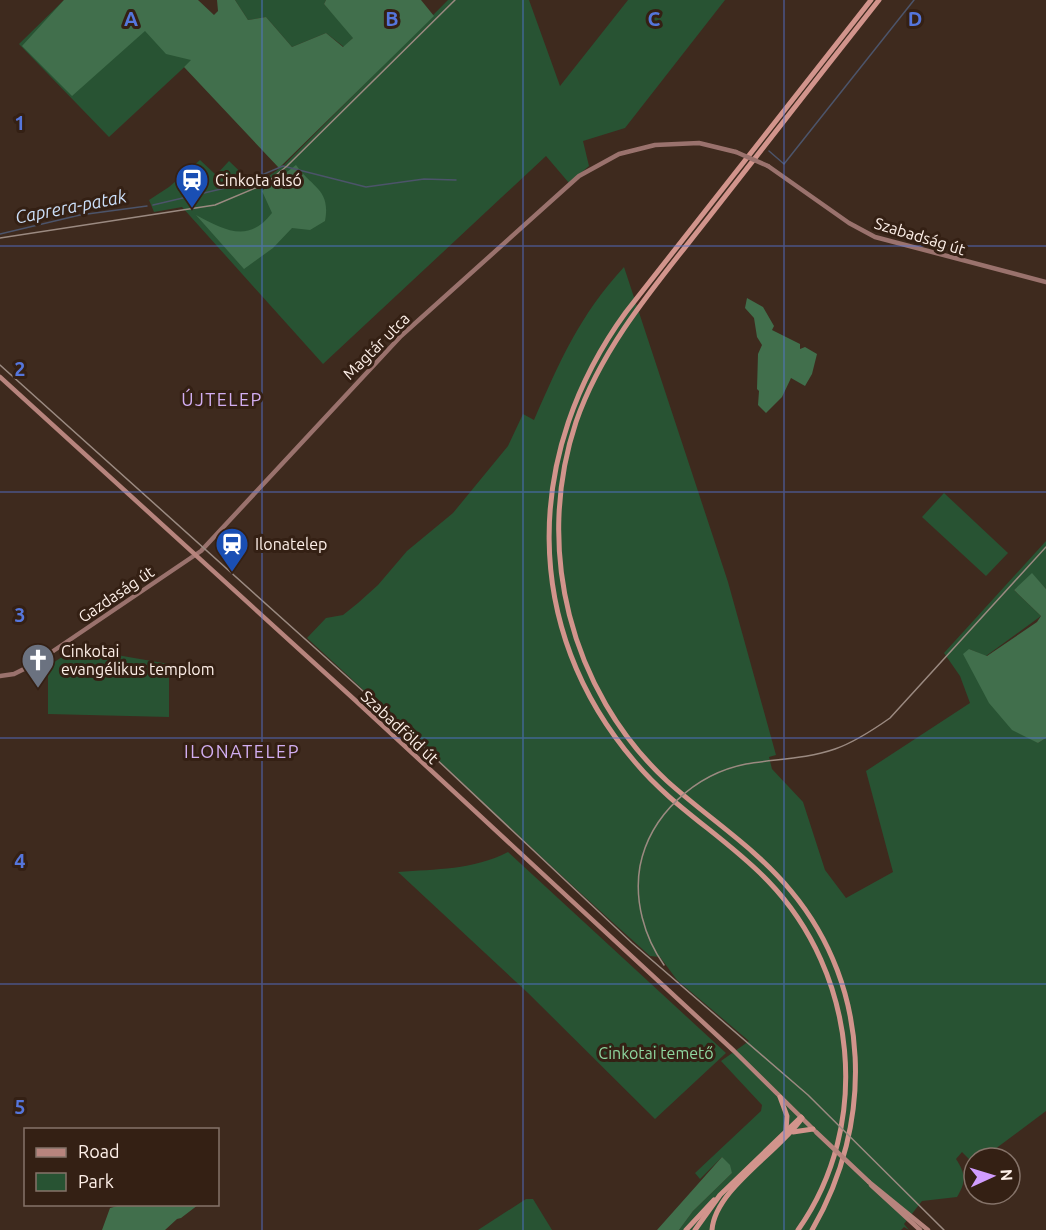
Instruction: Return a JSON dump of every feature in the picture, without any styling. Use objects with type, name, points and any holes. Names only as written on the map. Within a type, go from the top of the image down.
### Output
[{"type":"highway","points":[[799,1228],[820,1191],[833,1159],[843,1111],[845,1050],[832,986],[804,927],[770,883],[649,777],[619,743],[597,710],[576,669],[558,613],[550,568],[549,517],[554,471],[564,429],[580,388],[599,352],[626,312],[871,0]]},
{"type":"highway","points":[[812,1230],[828,1202],[843,1164],[855,1107],[854,1034],[835,965],[820,935],[792,892],[754,854],[666,780],[632,742],[607,707],[582,657],[568,614],[560,564],[558,512],[565,463],[576,422],[592,384],[619,337],[658,283],[879,0]]},
{"type":"highway","points":[[780,1097],[787,1116],[789,1131]]},
{"type":"highway","points":[[705,1216],[802,1118]]},
{"type":"highway","points":[[686,1230],[789,1131],[815,1131]]},
{"type":"highway","points":[[695,1230],[720,1195]]},
{"type":"highway","points":[[712,1230],[715,1216],[727,1196]]},
{"type":"main road","name":"Szabadföld út","points":[[0,377],[356,701],[869,1182]]},
{"type":"main road","points":[[869,1182],[876,1192],[920,1230]]},
{"type":"main road","points":[[869,1182],[928,1230]]},
{"type":"street","name":"Magtár utca","points":[[195,555],[401,336],[564,187],[589,170],[627,152],[661,144],[699,143],[736,152]]},
{"type":"street","name":"Szabadság út","points":[[736,152],[768,166],[849,223],[885,241],[1046,282]]},
{"type":"street","name":"Gazdaság út","points":[[0,676],[20,672],[195,555]]},
{"type":"green space","points":[[64,0],[116,0],[192,60],[109,137],[19,44]]},
{"type":"green space","points":[[64,0],[198,0],[214,15],[218,11],[217,0],[235,0],[248,20],[266,17],[292,47],[326,33],[343,47],[353,38],[324,4],[326,0],[421,0],[434,16],[279,168],[184,67],[191,60],[166,54],[145,31],[72,96],[22,46]]},
{"type":"green space","points":[[235,0],[326,0],[324,4],[354,37],[344,47],[326,33],[292,47],[266,17],[248,20]]},
{"type":"green space","points":[[448,0],[529,0],[560,86],[628,0],[725,0],[625,128],[583,141],[589,166],[569,183],[546,156],[323,364],[182,207],[154,212],[149,200],[169,187],[200,160],[216,175],[229,161],[255,186],[283,166]]},
{"type":"green space","points":[[296,165],[323,195],[326,210],[325,221],[310,230],[292,228],[273,248],[244,269],[196,215],[226,229],[245,231],[254,228],[263,223],[272,213],[262,191]]},
{"type":"green space","points":[[624,267],[728,582],[776,755],[769,757],[772,769],[803,802],[825,870],[846,898],[893,872],[866,771],[970,703],[960,676],[944,653],[1046,541],[1046,589],[1032,574],[1014,590],[1041,616],[986,656],[969,649],[1038,743],[1046,738],[1046,1111],[999,1146],[962,1146],[962,1152],[956,1159],[962,1169],[962,1187],[957,1197],[922,1201],[904,1224],[909,1230],[904,1227],[901,1230],[679,1230],[693,1211],[732,1173],[722,1157],[700,1179],[695,1173],[761,1111],[762,1105],[721,1061],[749,1041],[677,980],[660,957],[650,956],[607,917],[307,638],[326,618],[343,615],[358,603],[378,585],[407,551],[453,513],[508,446],[523,414],[534,420],[572,340],[608,285]]},
{"type":"green space","points":[[747,298],[763,307],[774,326],[772,330],[800,344],[800,349],[805,347],[817,354],[812,374],[805,386],[791,378],[782,397],[766,413],[758,405],[759,391],[757,389],[758,354],[762,345],[757,337],[754,318],[745,308]]},
{"type":"green space","points":[[944,493],[1008,553],[986,576],[922,517]]},
{"type":"green space","points":[[1032,573],[1046,589],[1046,738],[1038,743],[1012,730],[989,703],[963,654],[969,649],[987,656],[1037,622],[1041,616],[1014,590]]},
{"type":"green space","points":[[111,654],[169,664],[169,717],[48,714],[48,666],[62,657]]},
{"type":"green space","name":"Cinkotai temető","points":[[508,852],[726,1053],[655,1119],[528,993],[398,872],[468,865]]},
{"type":"green space","points":[[722,1157],[730,1165],[732,1173],[693,1211],[679,1230],[657,1230]]},
{"type":"green space","points":[[526,1199],[533,1199],[552,1230],[478,1230]]},
{"type":"green space","points":[[117,1206],[197,1206],[165,1230],[102,1230],[110,1208]]},
{"type":"waterway","points":[[769,151],[784,164],[914,0]]},
{"type":"waterway","name":"Caprera-patak","points":[[153,205],[238,185],[283,166],[366,187],[424,179],[456,180]]},
{"type":"waterway","name":"Caprera-patak","points":[[0,234],[80,215],[147,206]]},
{"type":"tram line","points":[[0,238],[215,205],[265,184],[287,166],[455,0]]},
{"type":"tram line","points":[[0,365],[383,709],[632,943],[808,1095],[944,1230]]},
{"type":"tram line","points":[[664,965],[646,930],[638,892],[640,866],[645,847],[664,814],[693,787],[727,769],[746,764],[813,755],[835,749],[857,739],[890,718],[1046,547]]},
{"type":"place","name":"Cinkota alsó","points":[[192,209]]},
{"type":"place","name":"Ilonatelep","points":[[232,573]]},
{"type":"place","name":"Cinkotai evangélikus templom","points":[[38,689]]},
{"type":"district","name":"ÚJTELEP","points":[[222,400]]},
{"type":"district","name":"ILONATELEP","points":[[242,752]]}]
